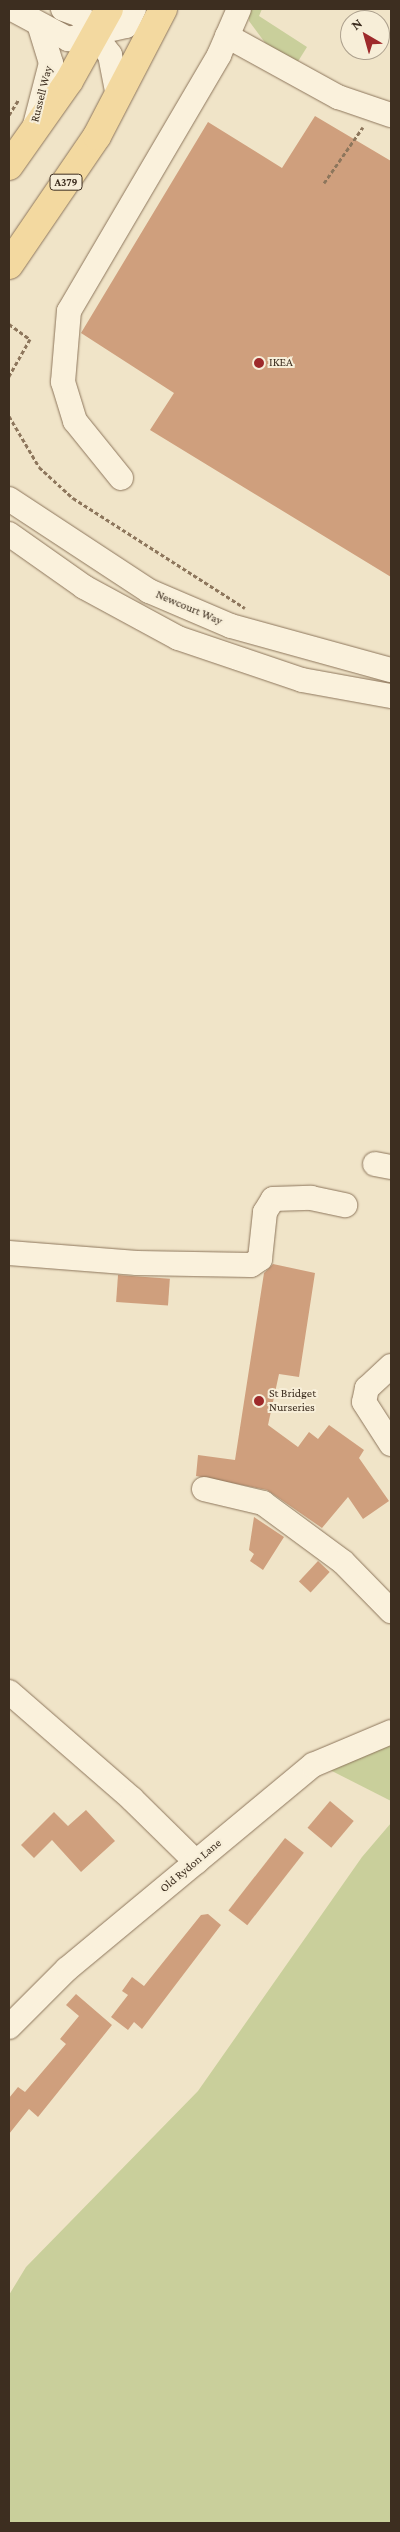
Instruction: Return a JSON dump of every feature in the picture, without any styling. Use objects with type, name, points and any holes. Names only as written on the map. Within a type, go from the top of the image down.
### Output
[{"type":"main road","points":[[9,166],[96,36],[109,9]]},
{"type":"main road","name":"A379","points":[[9,265],[98,136],[163,9]]},
{"type":"street","points":[[12,9],[40,28],[68,39],[96,36],[126,26],[134,9]]},
{"type":"street","points":[[63,9],[80,15],[110,55],[118,96]]},
{"type":"street","points":[[121,478],[75,421],[63,382],[69,311],[227,36],[239,9]]},
{"type":"street","name":"Russell Way","points":[[33,132],[51,63],[40,28]]},
{"type":"street","points":[[227,36],[338,97],[391,115]]},
{"type":"street","name":"Newcourt Way","points":[[9,499],[149,591],[231,626],[391,670]]},
{"type":"street","points":[[9,534],[84,587]]},
{"type":"street","points":[[9,552],[84,587],[178,638],[302,680],[391,696]]},
{"type":"street","points":[[9,1253],[137,1263],[251,1265],[260,1259],[265,1212],[273,1199],[311,1198],[345,1205]]},
{"type":"street","points":[[391,1366],[367,1388],[364,1402],[391,1444]]},
{"type":"street","points":[[204,1489],[263,1503],[343,1562],[391,1611]]},
{"type":"street","points":[[9,1692],[132,1799],[196,1862]]},
{"type":"street","name":"Old Rydon Lane","points":[[9,2028],[67,1969],[313,1765],[391,1732]]},
{"type":"path","points":[[9,115],[22,96]]},
{"type":"path","points":[[324,183],[364,125],[371,128]]},
{"type":"path","points":[[9,324],[30,339],[9,376]]},
{"type":"path","points":[[9,416],[39,467],[73,498],[249,611]]},
{"type":"green space","points":[[249,9],[262,9],[259,16],[307,47],[297,63],[266,44],[249,21]]},
{"type":"green space","points":[[391,1745],[391,1801],[328,1769]]},
{"type":"green space","points":[[391,1823],[391,2523],[9,2523],[9,2295],[26,2267],[198,2091],[362,1857]]},
{"type":"building","name":"IKEA","points":[[315,116],[391,161],[391,577],[150,430],[174,393],[81,333],[208,122],[282,168]]},
{"type":"building","name":"St Bridget Nurseries","points":[[273,1264],[315,1273],[299,1377],[279,1374],[268,1425],[298,1447],[309,1432],[318,1439],[329,1425],[364,1450],[359,1458],[389,1501],[363,1519],[348,1497],[322,1528],[267,1490],[196,1476],[198,1455],[235,1460],[264,1273]]},
{"type":"building","points":[[118,1275],[170,1279],[168,1306],[116,1302]]},
{"type":"building","points":[[254,1517],[284,1537],[263,1570],[250,1561],[254,1554],[249,1550]]},
{"type":"building","points":[[318,1561],[330,1572],[311,1592],[299,1581]]},
{"type":"building","points":[[330,1801],[354,1821],[331,1848],[308,1828]]},
{"type":"building","points":[[86,1810],[115,1841],[81,1872],[52,1840],[34,1858],[21,1845],[54,1812],[68,1826]]},
{"type":"building","points":[[285,1838],[304,1853],[247,1925],[228,1910]]},
{"type":"building","points":[[208,1914],[221,1925],[142,2029],[134,2022],[128,2030],[111,2017],[128,1995],[122,1991],[132,1977],[144,1986],[201,1915]]},
{"type":"building","points":[[76,1994],[112,2025],[38,2117],[29,2109],[9,2134],[9,2098],[18,2087],[25,2092],[66,2044],[60,2039],[79,2016],[66,2005]]},
{"type":"place","name":"IKEA","points":[[259,363]]},
{"type":"place","name":"St Bridget Nurseries","points":[[259,1401]]}]
